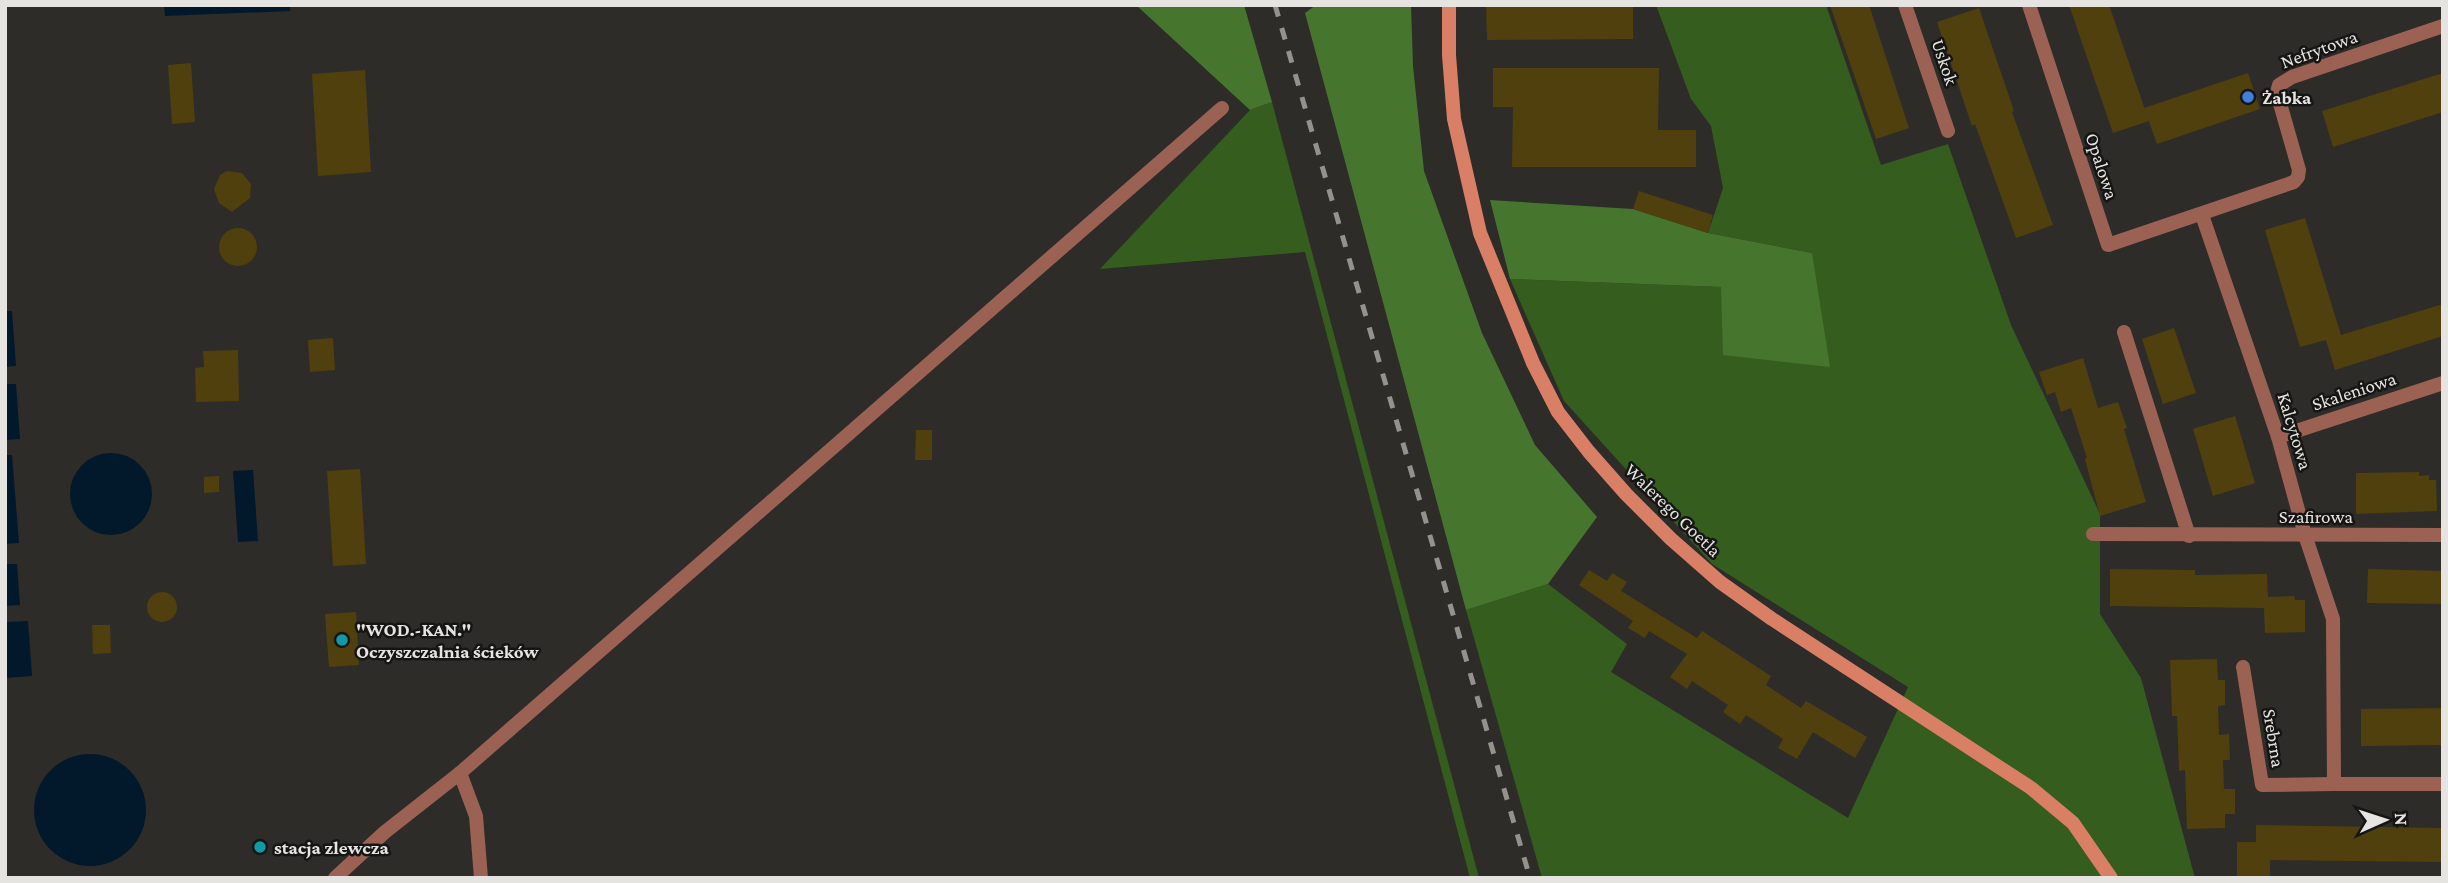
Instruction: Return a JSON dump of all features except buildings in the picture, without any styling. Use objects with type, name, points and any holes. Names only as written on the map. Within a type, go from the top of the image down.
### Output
[{"type":"street","name":"Walerego Goetla","points":[[1449,5],[1449,55],[1454,119],[1480,233],[1532,363],[1558,412],[1626,494],[1720,582],[1772,619],[2031,788],[2073,824],[2111,878]]},
{"type":"street","name":"Uskok","points":[[1905,5],[1948,131]]},
{"type":"street","name":"Opalowa","points":[[2029,5],[2108,245],[2202,215]]},
{"type":"street","name":"Nefrytowa","points":[[2202,215],[2287,185],[2298,177],[2297,162],[2277,93],[2279,85],[2284,81],[2443,26]]},
{"type":"street","points":[[335,878],[386,832],[460,774],[1222,107]]},
{"type":"street","name":"Kalcytowa","points":[[2202,215],[2278,437],[2305,535],[2331,609],[2335,661],[2334,784]]},
{"type":"street","points":[[2124,332],[2189,536]]},
{"type":"street","name":"Skaleniowa","points":[[2278,437],[2443,383]]},
{"type":"street","name":"Szafirowa","points":[[2093,534],[2443,535]]},
{"type":"street","name":"Srebrna","points":[[2243,667],[2262,785],[2443,785]]},
{"type":"street","points":[[460,774],[476,816],[481,878]]},
{"type":"green space","points":[[1136,5],[1244,5],[1272,102],[1250,110]]},
{"type":"green space","points":[[1316,5],[1411,5],[1413,66],[1424,171],[1482,333],[1535,445],[1597,517],[1548,584],[1466,610],[1305,13]]},
{"type":"green space","points":[[1656,5],[1826,5],[1881,165],[1948,144],[2011,325],[2100,514],[2100,614],[2141,678],[2195,878],[1542,878],[1466,610],[1548,584],[1627,644],[1611,672],[1848,818],[1908,687],[1712,564],[1564,401],[1510,279],[1721,287],[1812,253],[1708,233],[1723,188],[1711,126],[1691,99]]},
{"type":"green space","points":[[1272,102],[1479,878],[1470,878],[1305,252],[1100,269],[1250,110]]},
{"type":"green space","points":[[1490,200],[1633,209],[1708,233],[1812,253],[1830,367],[1723,355],[1721,287],[1510,279]]},
{"type":"water","points":[[164,5],[290,5],[290,11],[165,16]]},
{"type":"water","points":[[5,311],[12,311],[16,366],[5,367]]},
{"type":"water","points":[[5,384],[16,384],[20,439],[5,440]]},
{"type":"water","points":[[111,453],[127,457],[140,465],[148,478],[152,494],[148,510],[140,523],[127,531],[111,535],[95,531],[82,523],[74,510],[70,494],[74,478],[82,465],[95,457]]},
{"type":"water","points":[[5,455],[12,455],[19,543],[5,544]]},
{"type":"water","points":[[253,470],[258,541],[238,542],[233,471]]},
{"type":"water","points":[[5,564],[17,564],[20,605],[5,606]]},
{"type":"water","points":[[28,621],[32,676],[5,678],[5,622]]},
{"type":"water","points":[[90,754],[111,758],[130,770],[142,789],[146,810],[142,831],[130,850],[111,862],[90,866],[69,862],[50,850],[38,831],[34,810],[38,789],[50,770],[69,758]]},
{"type":"railway","points":[[1275,5],[1530,878]]},
{"type":"place","name":"Żabka","points":[[2248,97]]},
{"type":"place","name":"\"WOD.-KAN.\" Oczyszczalnia ścieków","points":[[342,640]]},
{"type":"place","name":"stacja zlewcza","points":[[260,847]]}]
